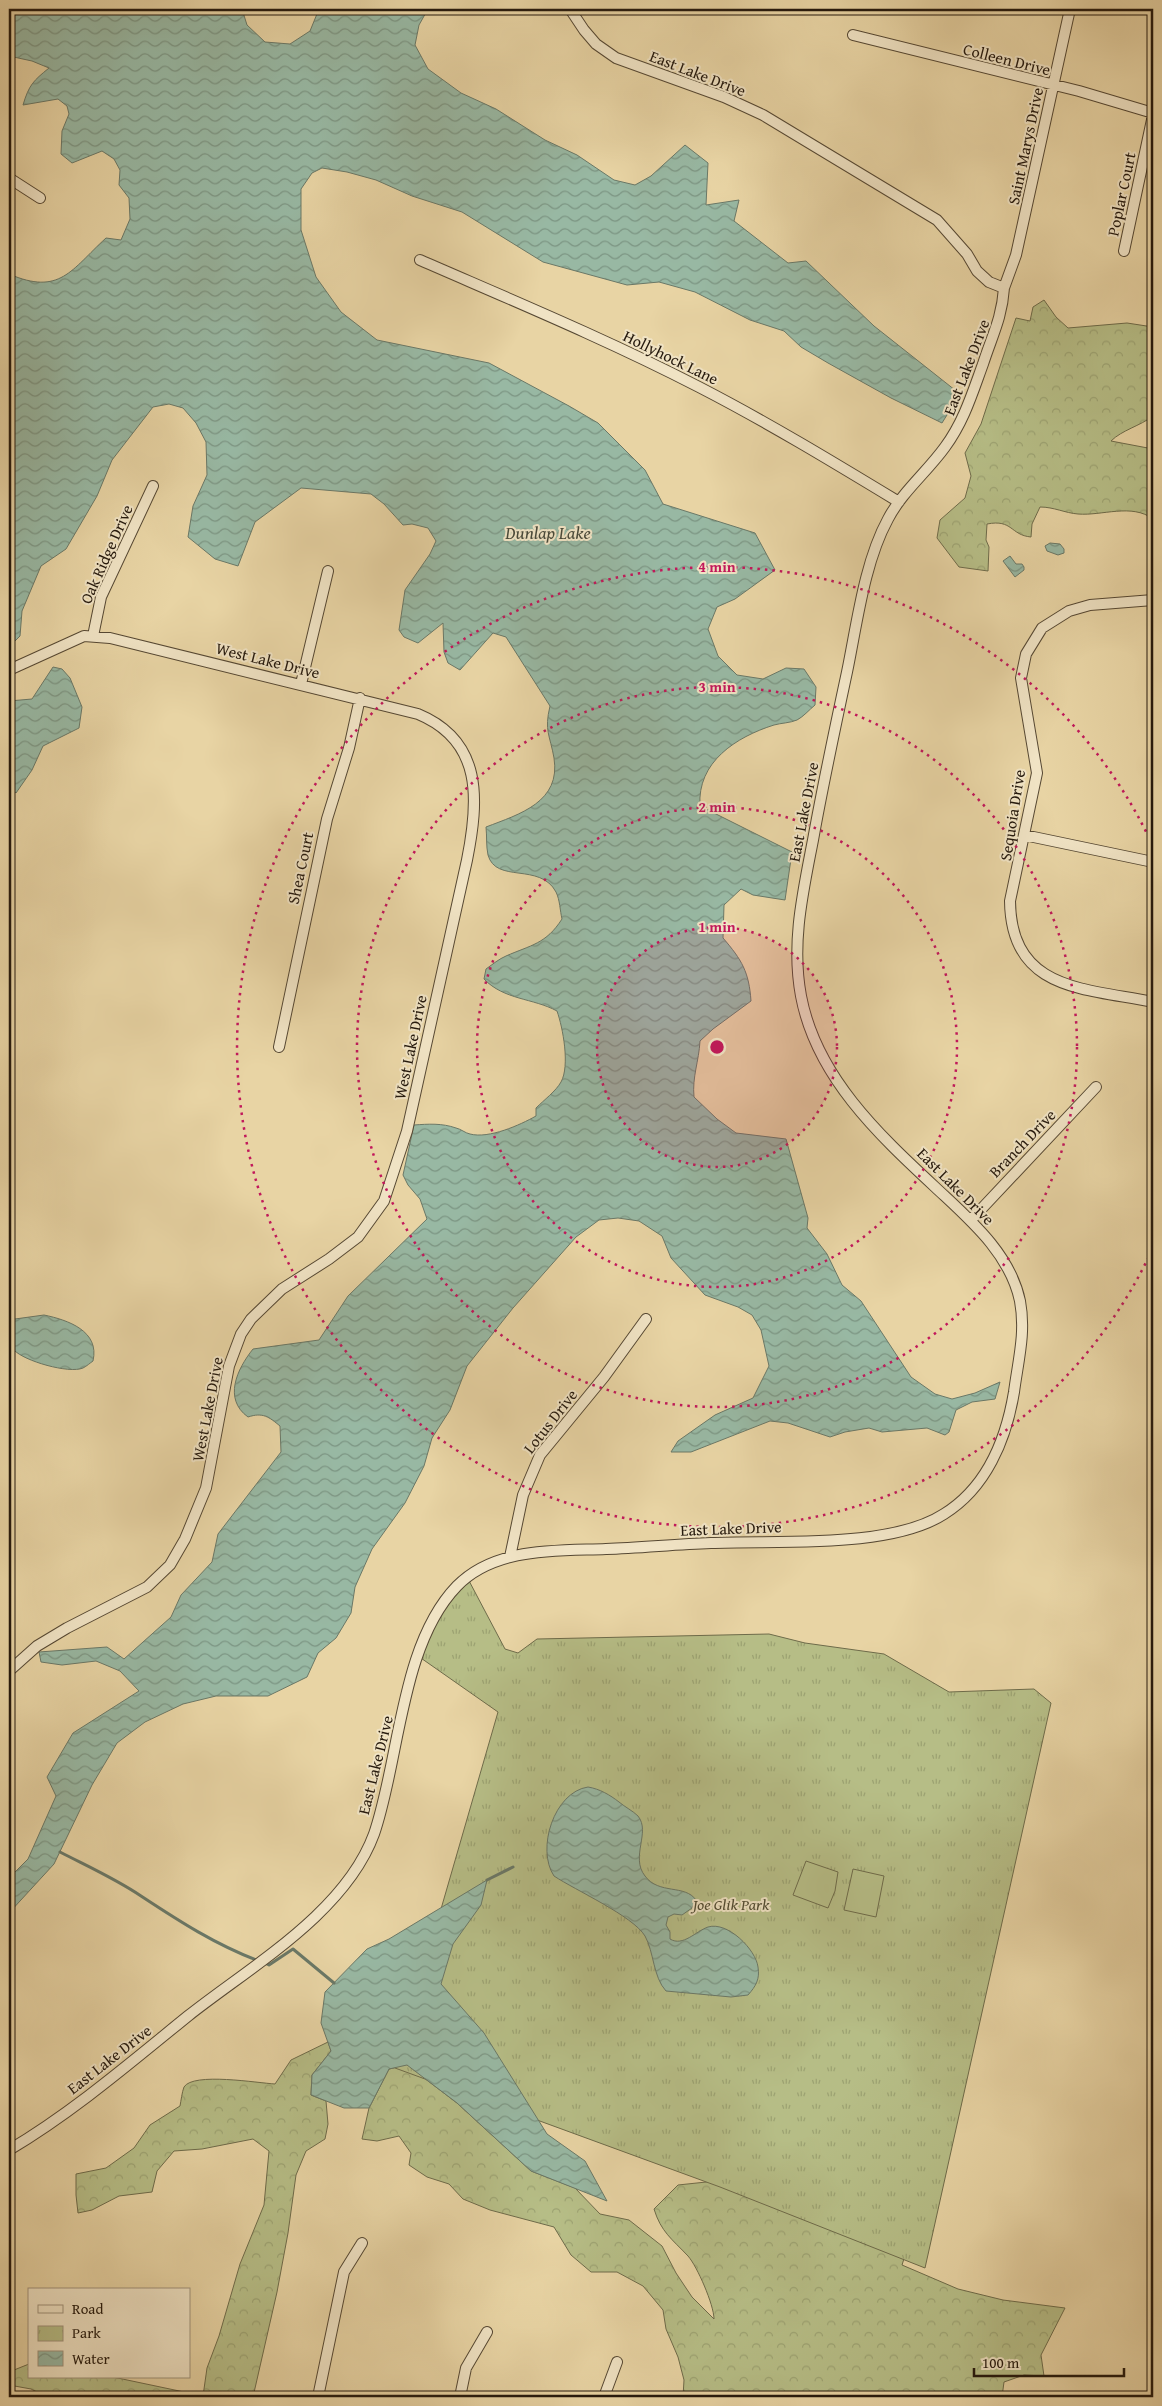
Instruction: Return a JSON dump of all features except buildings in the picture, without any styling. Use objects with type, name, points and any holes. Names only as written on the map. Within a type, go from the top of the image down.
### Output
[{"type":"street","name":"East Lake Drive","points":[[9,2150],[83,2099],[280,1946],[333,1898],[361,1860],[373,1837],[389,1777],[408,1690],[430,1626],[443,1603],[467,1577],[482,1567],[510,1557],[572,1550],[891,1535],[927,1524],[952,1509],[973,1490],[989,1466],[1002,1440],[1013,1402],[1022,1343],[1022,1322],[1015,1282],[999,1255],[971,1220],[879,1132],[833,1077],[812,1035],[800,993],[798,968],[799,916],[860,612],[882,531],[899,502],[946,446],[968,410],[999,324],[1004,288],[989,282],[977,271],[967,254],[937,220],[763,115],[724,97],[616,58],[596,44],[570,9]]},
{"type":"street","name":"Saint Marys Drive","points":[[1004,288],[1016,255],[1070,9]]},
{"type":"street","name":"Colleen Drive","points":[[853,35],[1053,86],[1153,114]]},
{"type":"street","name":"Poplar Court","points":[[1124,251],[1153,114]]},
{"type":"street","points":[[9,178],[40,198]]},
{"type":"street","name":"Hollyhock Lane","points":[[420,260],[544,313],[698,386],[899,502]]},
{"type":"street","name":"Oak Ridge Drive","points":[[93,636],[96,612],[101,596],[153,486]]},
{"type":"street","points":[[301,684],[328,571]]},
{"type":"street","name":"Sequoia Drive","points":[[1153,600],[1090,605],[1075,609],[1050,621],[1032,642],[1026,654],[1021,678],[1037,773],[1010,901],[1010,922],[1014,937],[1025,958],[1042,972],[1062,982],[1153,1002]]},
{"type":"street","name":"West Lake Drive","points":[[9,670],[68,642],[84,636],[93,636],[118,640],[360,698],[418,714],[439,724],[460,745],[468,759],[473,791],[473,815],[468,853],[407,1131],[384,1202],[358,1237],[329,1259],[282,1289],[251,1319],[241,1334],[229,1366],[206,1488],[185,1539],[170,1565],[146,1587],[67,1628],[37,1646],[9,1671]]},
{"type":"street","name":"Shea Court","points":[[279,1047],[327,818],[349,748],[360,698]]},
{"type":"street","points":[[1024,835],[1153,862]]},
{"type":"street","name":"Branch Drive","points":[[971,1220],[1096,1087]]},
{"type":"street","name":"Lotus Drive","points":[[510,1557],[523,1494],[540,1455],[604,1378],[646,1318]]},
{"type":"street","points":[[318,2397],[344,2272],[362,2243]]},
{"type":"street","points":[[460,2397],[466,2368],[487,2332]]},
{"type":"street","points":[[604,2397],[617,2362]]},
{"type":"green space","points":[[1044,300],[1056,317],[1068,328],[1127,323],[1153,327],[1153,416],[1111,441],[1153,449],[1153,519],[1145,514],[1136,512],[1117,511],[1078,514],[1040,507],[1032,524],[1031,537],[1024,536],[1007,525],[987,524],[986,540],[989,547],[988,571],[959,567],[937,538],[940,520],[965,498],[971,476],[965,453],[981,424],[1016,318],[1030,321],[1033,307]]},
{"type":"green space","name":"Joe Glik Park","points":[[467,1577],[505,1649],[518,1653],[537,1639],[769,1634],[805,1643],[884,1654],[949,1692],[1034,1689],[1051,1703],[925,2268],[720,2187],[395,2068],[498,1712],[418,1656],[430,1626]]},
{"type":"green space","points":[[806,1861],[838,1872],[835,1891],[828,1908],[793,1895]]},
{"type":"green space","points":[[853,1869],[884,1876],[876,1917],[844,1910]]},
{"type":"green space","points":[[328,2042],[331,2051],[312,2075],[311,2095],[326,2101],[328,2124],[325,2139],[306,2151],[296,2175],[277,2292],[253,2397],[47,2397],[31,2389],[9,2385],[9,2372],[28,2364],[28,2378],[118,2378],[203,2396],[207,2368],[219,2336],[240,2264],[264,2205],[269,2151],[253,2139],[202,2149],[174,2151],[157,2171],[152,2192],[119,2196],[92,2210],[78,2213],[76,2174],[106,2168],[134,2148],[150,2125],[180,2106],[184,2087],[190,2083],[212,2079],[275,2084],[291,2060]]},
{"type":"green space","points":[[407,2065],[457,2103],[531,2171],[575,2188],[600,2214],[629,2220],[662,2246],[676,2273],[692,2297],[714,2319],[708,2296],[696,2268],[660,2224],[654,2209],[678,2185],[725,2180],[914,2227],[902,2265],[958,2289],[1003,2300],[1065,2308],[1041,2355],[1044,2376],[1024,2375],[1004,2382],[1002,2397],[683,2397],[684,2380],[678,2357],[666,2329],[663,2310],[643,2286],[617,2272],[591,2272],[571,2255],[554,2227],[490,2210],[463,2199],[449,2184],[427,2177],[409,2165],[411,2153],[399,2136],[377,2141],[362,2139],[369,2108],[389,2069]]},
{"type":"water","name":"Dunlap Lake","points":[[9,9],[242,9],[247,25],[265,42],[290,44],[310,31],[319,9],[428,9],[419,25],[415,45],[428,69],[461,93],[496,109],[545,140],[577,155],[614,180],[635,185],[651,176],[685,145],[708,163],[706,205],[739,200],[734,221],[788,263],[806,261],[874,326],[960,394],[942,423],[891,398],[828,363],[801,347],[784,331],[750,320],[695,292],[659,282],[627,285],[543,262],[462,212],[412,196],[376,180],[347,172],[322,168],[312,173],[301,189],[301,230],[316,277],[341,312],[377,340],[489,363],[598,423],[645,470],[663,504],[755,533],[775,570],[735,599],[717,607],[708,629],[718,656],[737,675],[763,679],[786,668],[804,669],[816,687],[815,705],[797,720],[760,730],[733,744],[712,764],[705,776],[701,790],[700,806],[792,852],[785,900],[753,895],[741,889],[724,905],[723,938],[740,960],[746,974],[751,1001],[700,1041],[694,1097],[717,1119],[736,1133],[786,1139],[808,1218],[807,1228],[827,1254],[842,1285],[861,1301],[911,1377],[935,1394],[952,1399],[975,1393],[1000,1382],[995,1399],[972,1402],[956,1410],[949,1432],[945,1435],[927,1428],[882,1432],[869,1428],[830,1437],[788,1423],[770,1421],[691,1452],[671,1452],[678,1441],[715,1415],[753,1398],[769,1366],[761,1330],[752,1315],[738,1307],[705,1295],[671,1258],[662,1236],[639,1221],[618,1218],[599,1220],[576,1237],[513,1308],[467,1366],[450,1410],[432,1438],[424,1466],[405,1503],[372,1549],[355,1587],[351,1613],[336,1638],[318,1653],[307,1677],[268,1696],[216,1696],[183,1704],[145,1722],[117,1743],[92,1785],[54,1864],[9,1913],[9,1878],[28,1859],[56,1796],[47,1777],[73,1733],[139,1691],[120,1671],[96,1661],[62,1665],[41,1662],[39,1652],[107,1647],[124,1659],[171,1617],[181,1595],[212,1562],[218,1534],[281,1452],[280,1426],[266,1416],[248,1417],[240,1410],[236,1402],[235,1384],[247,1357],[253,1349],[319,1340],[348,1296],[427,1219],[420,1199],[408,1185],[403,1175],[414,1125],[446,1125],[468,1133],[486,1135],[522,1123],[536,1116],[536,1108],[561,1082],[564,1075],[565,1057],[557,1011],[500,991],[484,979],[486,969],[503,957],[544,939],[562,919],[556,892],[549,883],[530,875],[500,869],[493,864],[488,855],[487,845],[486,827],[524,811],[545,796],[551,786],[554,773],[554,758],[548,733],[550,706],[506,637],[493,633],[460,670],[448,663],[444,652],[443,623],[418,643],[404,637],[399,630],[405,590],[430,554],[436,541],[428,528],[412,524],[403,525],[384,504],[371,494],[301,488],[255,522],[238,566],[215,559],[188,537],[193,506],[207,475],[206,442],[196,423],[183,408],[169,404],[153,407],[112,460],[97,496],[66,549],[41,566],[22,611],[20,636],[9,647],[9,406],[12,390],[9,382],[9,274],[26,280],[41,282],[53,281],[64,276],[106,238],[121,240],[130,219],[129,198],[119,185],[120,170],[114,159],[102,151],[72,163],[61,154],[62,131],[69,114],[67,106],[58,99],[23,105],[32,84],[49,68],[32,61],[9,56]]},
{"type":"water","points":[[1050,543],[1060,544],[1064,549],[1064,553],[1058,555],[1047,551],[1045,546]]},
{"type":"water","points":[[1010,556],[1016,564],[1022,564],[1024,567],[1024,570],[1015,577],[1003,561]]},
{"type":"water","points":[[53,667],[62,669],[70,678],[82,707],[79,728],[43,746],[32,770],[16,793],[9,787],[9,701],[32,699]]},
{"type":"water","points":[[44,1315],[72,1324],[87,1335],[92,1342],[94,1351],[93,1361],[83,1368],[58,1368],[27,1358],[14,1350],[10,1341],[9,1324],[15,1319]]},
{"type":"water","points":[[588,1787],[608,1795],[638,1816],[642,1829],[639,1861],[645,1876],[657,1886],[685,1892],[696,1900],[692,1908],[682,1915],[674,1914],[668,1917],[666,1925],[670,1932],[670,1939],[675,1941],[685,1940],[703,1929],[716,1926],[724,1928],[747,1945],[758,1967],[757,1982],[748,1995],[731,1997],[666,1991],[658,1979],[648,1942],[639,1928],[616,1912],[554,1876],[549,1865],[547,1851],[552,1823],[566,1799],[576,1791]]},
{"type":"water","points":[[487,1880],[481,1905],[453,1944],[441,1984],[484,2033],[547,2134],[585,2161],[607,2201],[531,2171],[457,2103],[407,2065],[389,2069],[369,2108],[344,2108],[311,2095],[312,2075],[331,2051],[321,2023],[325,1992],[367,1949],[389,1939]]},
{"type":"waterway","points":[[60,1852],[122,1884],[213,1940],[259,1961]]},
{"type":"waterway","points":[[487,1880],[513,1867]]},
{"type":"waterway","points":[[265,1963],[269,1965],[293,1949],[334,1983]]}]
